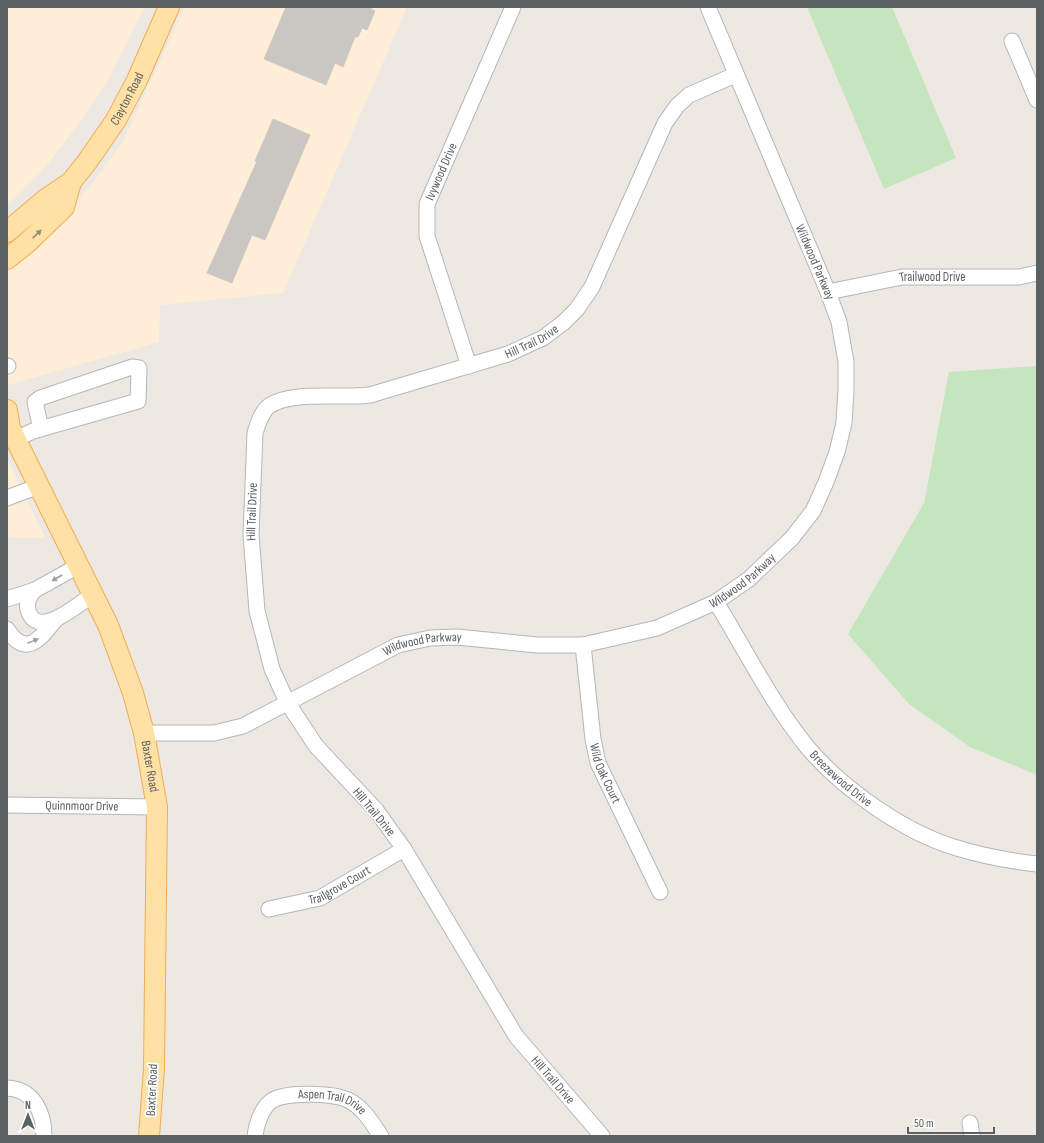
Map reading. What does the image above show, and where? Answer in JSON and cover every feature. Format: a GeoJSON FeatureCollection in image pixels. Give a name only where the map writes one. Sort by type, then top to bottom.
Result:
{"type":"FeatureCollection","features":[{"type":"Feature","properties":{"kind":"main road","name":"Clayton Road"},"geometry":{"type":"LineString","coordinates":[[10,227],[71,182],[116,120],[137,80],[168,7]]}},
{"type":"Feature","properties":{"kind":"main road","name":"Clayton Road"},"geometry":{"type":"LineString","coordinates":[[7,259],[27,243],[64,207],[71,182]]}},
{"type":"Feature","properties":{"kind":"main road","name":"Baxter Road"},"geometry":{"type":"LineString","coordinates":[[10,426],[108,625],[124,666],[144,733],[157,807],[154,1068],[161,1076],[153,1135]]}},
{"type":"Feature","properties":{"kind":"street","name":"Ivywood Drive"},"geometry":{"type":"LineString","coordinates":[[469,366],[427,236],[428,204],[513,7]]}},
{"type":"Feature","properties":{"kind":"street","name":"Wildwood Parkway"},"geometry":{"type":"LineString","coordinates":[[144,733],[214,733],[243,726],[398,645],[430,638],[457,637],[537,645],[583,645],[657,628],[716,602],[749,579],[792,538],[813,511],[837,452],[844,423],[846,362],[839,322],[828,292],[735,75],[708,7]]}},
{"type":"Feature","properties":{"kind":"street"},"geometry":{"type":"LineString","coordinates":[[1012,40],[1037,100]]}},
{"type":"Feature","properties":{"kind":"street","name":"Hill Trail Drive"},"geometry":{"type":"LineString","coordinates":[[602,1136],[516,1036],[404,849],[376,810],[316,746],[287,702],[272,669],[261,632],[253,578],[251,535],[255,433],[259,419],[268,407],[280,400],[295,397],[353,398],[370,395],[508,354],[543,338],[577,309],[592,288],[665,123],[677,106],[689,95],[735,75]]}},
{"type":"Feature","properties":{"kind":"street","name":"Trailwood Drive"},"geometry":{"type":"LineString","coordinates":[[828,292],[902,277],[1019,277],[1037,273]]}},
{"type":"Feature","properties":{"kind":"street"},"geometry":{"type":"LineString","coordinates":[[10,426],[41,429],[138,401],[138,368],[132,367],[40,398],[35,402],[35,407],[41,429]]}},
{"type":"Feature","properties":{"kind":"street"},"geometry":{"type":"LineString","coordinates":[[7,498],[39,486]]}},
{"type":"Feature","properties":{"kind":"street"},"geometry":{"type":"LineString","coordinates":[[7,600],[35,590],[78,566]]}},
{"type":"Feature","properties":{"kind":"street"},"geometry":{"type":"LineString","coordinates":[[35,590],[28,600],[27,606],[30,615],[40,622],[46,623],[56,619],[92,595]]}},
{"type":"Feature","properties":{"kind":"street","name":"Breezewood Drive"},"geometry":{"type":"LineString","coordinates":[[716,602],[782,713],[809,748],[840,780],[873,806],[916,831],[956,848],[1004,860],[1037,864]]}},
{"type":"Feature","properties":{"kind":"street"},"geometry":{"type":"LineString","coordinates":[[7,629],[17,641],[29,644],[40,638],[56,619]]}},
{"type":"Feature","properties":{"kind":"street","name":"Wild Oak Court"},"geometry":{"type":"LineString","coordinates":[[583,645],[593,739],[598,763],[660,892]]}},
{"type":"Feature","properties":{"kind":"street","name":"Quinnmoor Drive"},"geometry":{"type":"LineString","coordinates":[[7,806],[157,807]]}},
{"type":"Feature","properties":{"kind":"street","name":"Trailgrove Court"},"geometry":{"type":"LineString","coordinates":[[269,909],[320,898],[404,849]]}},
{"type":"Feature","properties":{"kind":"street"},"geometry":{"type":"LineString","coordinates":[[7,1088],[16,1088],[33,1099],[39,1107],[44,1128],[44,1136]]}},
{"type":"Feature","properties":{"kind":"street","name":"Aspen Trail Drive"},"geometry":{"type":"LineString","coordinates":[[255,1136],[262,1115],[270,1102],[279,1098],[310,1094],[348,1100],[365,1113],[381,1136]]}},
{"type":"Feature","properties":{"kind":"shaded area"},"geometry":{"type":"Polygon","coordinates":[[[7,7],[145,7],[106,83],[78,125],[43,170],[7,206],[7,7]]]}},
{"type":"Feature","properties":{"kind":"shaded area"},"geometry":{"type":"Polygon","coordinates":[[[185,7],[407,7],[283,293],[160,305],[159,342],[8,385],[7,269],[70,210],[101,172],[124,140],[185,7]]]}},
{"type":"Feature","properties":{"kind":"shaded area"},"geometry":{"type":"Polygon","coordinates":[[[7,457],[45,538],[7,537],[7,457]]]}},
{"type":"Feature","properties":{"kind":"green space"},"geometry":{"type":"Polygon","coordinates":[[[807,7],[892,7],[956,158],[884,189],[807,7]]]}},
{"type":"Feature","properties":{"kind":"green space"},"geometry":{"type":"Polygon","coordinates":[[[1037,366],[1037,775],[970,747],[909,704],[848,634],[924,503],[949,372],[1037,366]]]}},
{"type":"Feature","properties":{"kind":"building"},"geometry":{"type":"Polygon","coordinates":[[[286,7],[369,7],[375,11],[367,30],[362,28],[358,37],[355,37],[343,67],[335,63],[326,85],[264,59],[286,7]]]}},
{"type":"Feature","properties":{"kind":"building"},"geometry":{"type":"Polygon","coordinates":[[[273,119],[310,135],[265,240],[252,235],[232,283],[207,273],[257,161],[255,161],[273,119]]]}}]}
